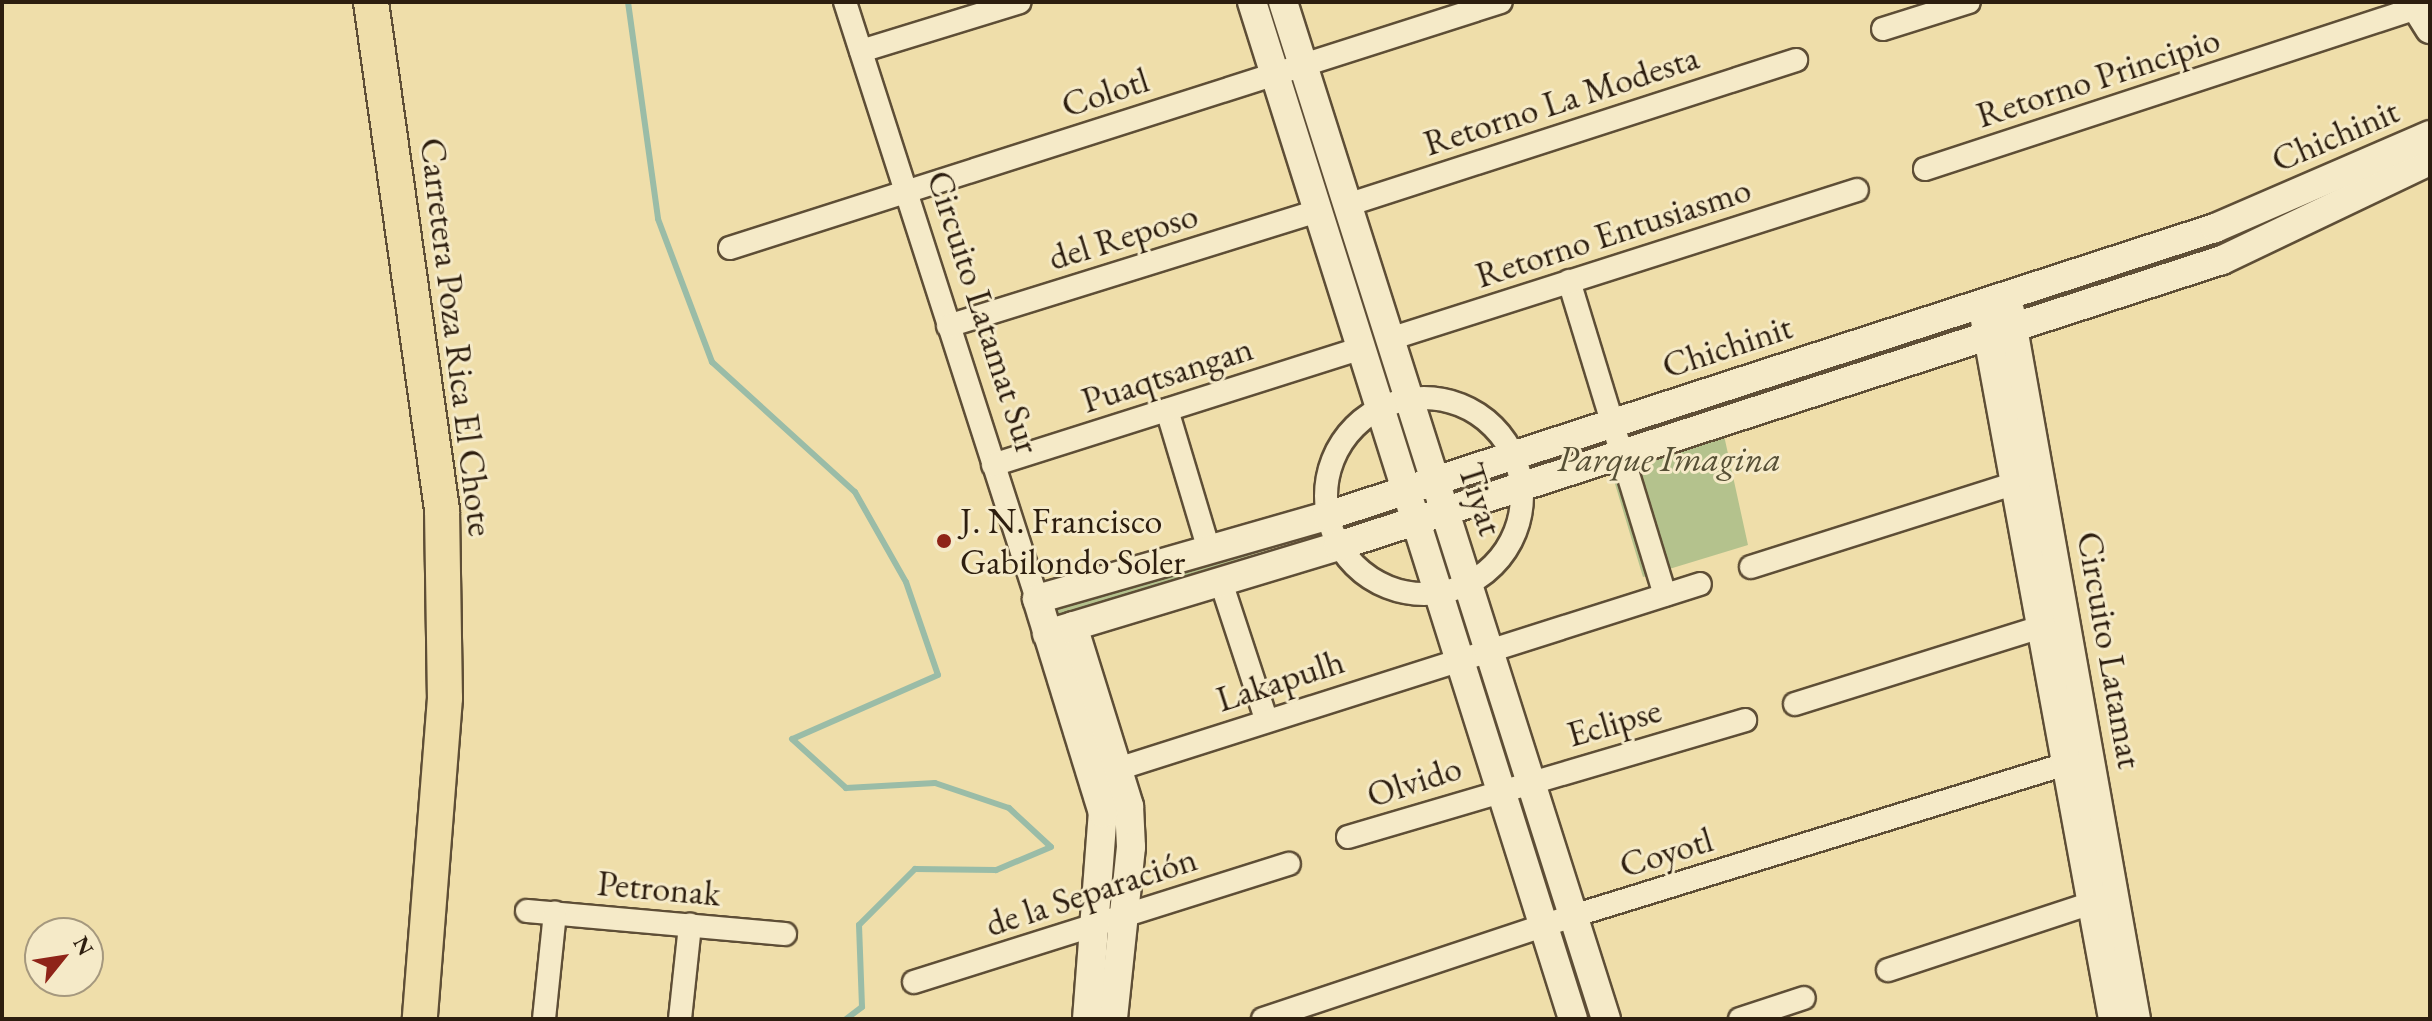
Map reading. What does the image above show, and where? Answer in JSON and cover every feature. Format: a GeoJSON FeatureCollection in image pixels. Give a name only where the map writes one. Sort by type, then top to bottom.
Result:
{"type":"FeatureCollection","features":[{"type":"Feature","properties":{"kind":"main road","name":"Carretera Poza Rica El Chote"},"geometry":{"type":"LineString","coordinates":[[371,2],[437,443],[444,553],[447,631],[439,814],[420,1019]]}},
{"type":"Feature","properties":{"kind":"street","name":"Circuito Latamat Sur"},"geometry":{"type":"LineString","coordinates":[[845,2],[1037,599],[1060,630],[1105,773],[1132,834],[1113,1019]]}},
{"type":"Feature","properties":{"kind":"street"},"geometry":{"type":"LineString","coordinates":[[861,51],[1020,2]]}},
{"type":"Feature","properties":{"kind":"street","name":"Tiyat"},"geometry":{"type":"LineString","coordinates":[[1252,2],[1573,1019]]}},
{"type":"Feature","properties":{"kind":"street","name":"Tiyat"},"geometry":{"type":"LineString","coordinates":[[1283,2],[1606,1019]]}},
{"type":"Feature","properties":{"kind":"street","name":"Colotl"},"geometry":{"type":"LineString","coordinates":[[730,248],[1501,2]]}},
{"type":"Feature","properties":{"kind":"street"},"geometry":{"type":"LineString","coordinates":[[1883,29],[1969,2]]}},
{"type":"Feature","properties":{"kind":"street","name":"Retorno Principio"},"geometry":{"type":"LineString","coordinates":[[1925,169],[2422,11]]}},
{"type":"Feature","properties":{"kind":"street","name":"Retorno La Modesta"},"geometry":{"type":"LineString","coordinates":[[1347,205],[1796,60]]}},
{"type":"Feature","properties":{"kind":"street","name":"Chichinit"},"geometry":{"type":"LineString","coordinates":[[1037,599],[1208,547],[1327,516],[2215,228],[2430,135]]}},
{"type":"Feature","properties":{"kind":"street","name":"Chichinit"},"geometry":{"type":"LineString","coordinates":[[1060,630],[1338,546],[2222,260],[2430,161]]}},
{"type":"Feature","properties":{"kind":"street","name":"Retorno Entusiasmo"},"geometry":{"type":"LineString","coordinates":[[1390,339],[1857,190]]}},
{"type":"Feature","properties":{"kind":"street","name":"del Reposo"},"geometry":{"type":"LineString","coordinates":[[948,326],[1318,211]]}},
{"type":"Feature","properties":{"kind":"street"},"geometry":{"type":"LineString","coordinates":[[1334,262],[1363,254]]}},
{"type":"Feature","properties":{"kind":"street"},"geometry":{"type":"LineString","coordinates":[[1569,281],[1665,595]]}},
{"type":"Feature","properties":{"kind":"street","name":"Circuito Latamat"},"geometry":{"type":"LineString","coordinates":[[1994,300],[2015,327],[2028,479]]}},
{"type":"Feature","properties":{"kind":"street","name":"Circuito Latamat"},"geometry":{"type":"LineString","coordinates":[[1994,300],[1988,335],[2028,479],[2103,899],[2113,1019]]}},
{"type":"Feature","properties":{"kind":"street","name":"Puaqtsangan"},"geometry":{"type":"LineString","coordinates":[[993,465],[1361,348]]}},
{"type":"Feature","properties":{"kind":"street"},"geometry":{"type":"LineString","coordinates":[[1409,398],[1441,399],[1471,409],[1496,429],[1514,455],[1522,486],[1521,516],[1511,544],[1493,568],[1468,585],[1439,594],[1398,592],[1364,575],[1338,546],[1327,516],[1325,484],[1334,454],[1352,428],[1380,408],[1409,398]]}},
{"type":"Feature","properties":{"kind":"street"},"geometry":{"type":"LineString","coordinates":[[1167,410],[1208,547]]}},
{"type":"Feature","properties":{"kind":"street"},"geometry":{"type":"LineString","coordinates":[[1751,567],[2028,479]]}},
{"type":"Feature","properties":{"kind":"street"},"geometry":{"type":"LineString","coordinates":[[1221,582],[1266,719]]}},
{"type":"Feature","properties":{"kind":"street","name":"Lakapulh"},"geometry":{"type":"LineString","coordinates":[[1105,773],[1266,719],[1700,584]]}},
{"type":"Feature","properties":{"kind":"street"},"geometry":{"type":"LineString","coordinates":[[1795,704],[2054,623]]}},
{"type":"Feature","properties":{"kind":"street","name":"Eclipse"},"geometry":{"type":"LineString","coordinates":[[1501,789],[1745,720]]}},
{"type":"Feature","properties":{"kind":"street","name":"Coyotl"},"geometry":{"type":"LineString","coordinates":[[1263,1019],[1573,916],[2079,760]]}},
{"type":"Feature","properties":{"kind":"street","name":"Circuito Latamat Sur"},"geometry":{"type":"LineString","coordinates":[[1087,1019],[1104,824],[1105,773]]}},
{"type":"Feature","properties":{"kind":"street","name":"Olvido"},"geometry":{"type":"LineString","coordinates":[[1348,837],[1501,789]]}},
{"type":"Feature","properties":{"kind":"street","name":"de la Separación"},"geometry":{"type":"LineString","coordinates":[[914,982],[1289,864]]}},
{"type":"Feature","properties":{"kind":"street"},"geometry":{"type":"LineString","coordinates":[[1888,970],[2103,899]]}},
{"type":"Feature","properties":{"kind":"street","name":"Circuito Latamat"},"geometry":{"type":"LineString","coordinates":[[2103,899],[2136,1019]]}},
{"type":"Feature","properties":{"kind":"street","name":"Petronak"},"geometry":{"type":"LineString","coordinates":[[527,911],[785,934]]}},
{"type":"Feature","properties":{"kind":"street"},"geometry":{"type":"LineString","coordinates":[[544,1019],[555,913]]}},
{"type":"Feature","properties":{"kind":"street"},"geometry":{"type":"LineString","coordinates":[[680,1019],[690,925]]}},
{"type":"Feature","properties":{"kind":"street"},"geometry":{"type":"LineString","coordinates":[[1740,1019],[1804,998]]}},
{"type":"Feature","properties":{"kind":"green space"},"geometry":{"type":"Polygon","coordinates":[[[1299,82],[1420,461],[1409,465],[1289,85],[1299,82]]]}},
{"type":"Feature","properties":{"kind":"green space"},"geometry":{"type":"Polygon","coordinates":[[[2430,148],[2220,247],[2023,311],[2021,303],[2430,148]]]}},
{"type":"Feature","properties":{"kind":"green space","name":"Parque Imagina"},"geometry":{"type":"Polygon","coordinates":[[[1979,316],[1981,325],[1718,408],[1748,545],[1643,577],[1603,444],[1465,487],[1463,479],[1601,435],[1595,414],[1979,316]]]}},
{"type":"Feature","properties":{"kind":"green space"},"geometry":{"type":"Polygon","coordinates":[[[1404,498],[1406,506],[1059,616],[1056,608],[1404,498]]]}},
{"type":"Feature","properties":{"kind":"waterway"},"geometry":{"type":"LineString","coordinates":[[628,2],[658,219],[712,362],[855,492],[906,582],[938,675],[792,739],[846,788],[935,783],[1009,808],[1051,847],[996,870],[915,869],[859,925],[862,1007],[846,1019]]}},
{"type":"Feature","properties":{"kind":"place","name":"J. N. Francisco Gabilondo Soler"},"geometry":{"type":"Point","coordinates":[944,541]}}]}
